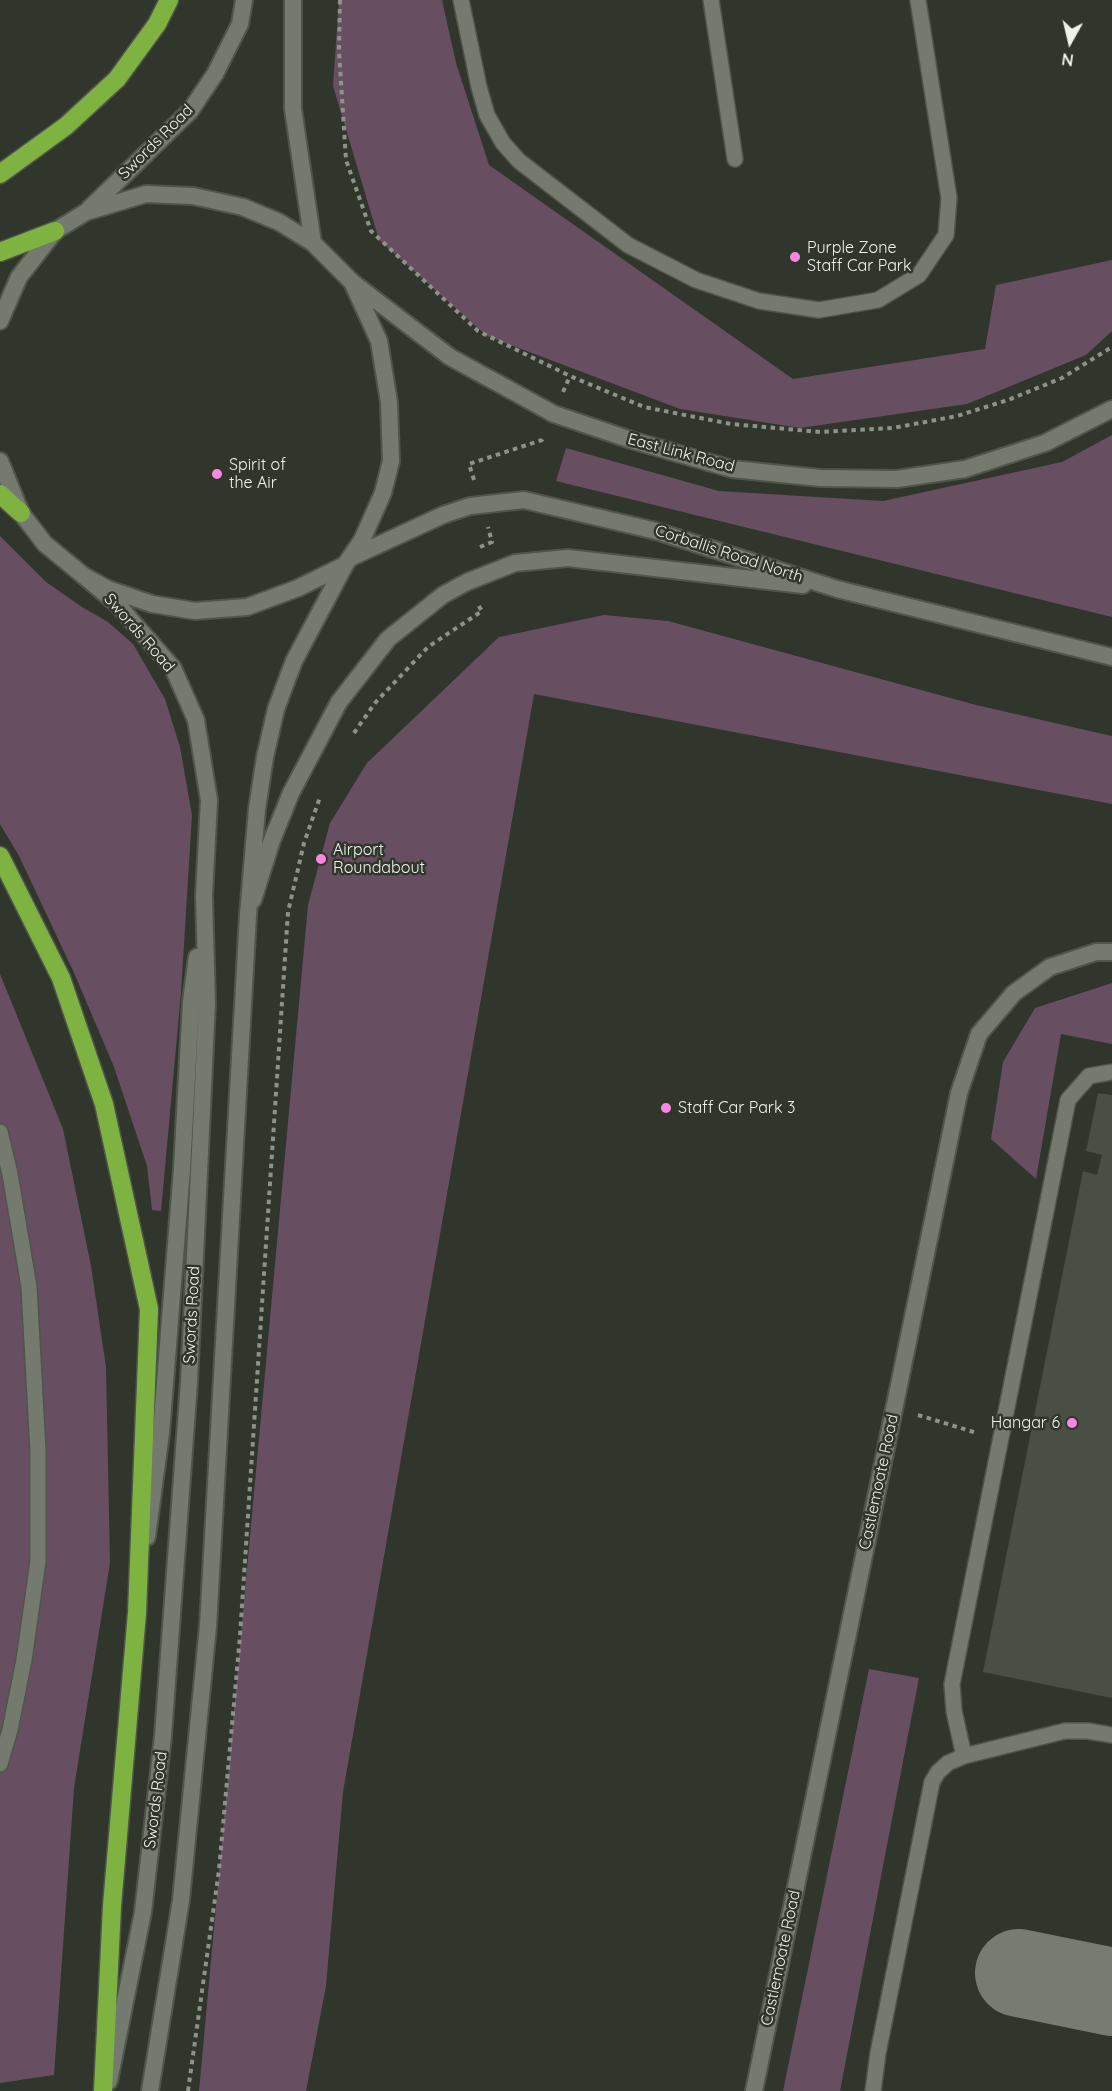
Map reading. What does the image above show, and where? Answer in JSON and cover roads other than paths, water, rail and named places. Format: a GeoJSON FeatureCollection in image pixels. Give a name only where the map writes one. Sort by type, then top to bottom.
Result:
{"type":"FeatureCollection","features":[{"type":"Feature","properties":{"kind":"highway"},"geometry":{"type":"LineString","coordinates":[[0,174],[66,126],[117,79],[157,24],[169,0]]}},
{"type":"Feature","properties":{"kind":"highway"},"geometry":{"type":"LineString","coordinates":[[0,252],[55,231]]}},
{"type":"Feature","properties":{"kind":"highway"},"geometry":{"type":"LineString","coordinates":[[0,494],[21,513]]}},
{"type":"Feature","properties":{"kind":"highway"},"geometry":{"type":"LineString","coordinates":[[0,856],[62,978],[104,1104],[149,1310],[137,1613],[112,1906],[105,2091]]}},
{"type":"Feature","properties":{"kind":"main road","name":"Swords Road"},"geometry":{"type":"LineString","coordinates":[[86,212],[190,111],[215,74],[240,24],[244,0]]}},
{"type":"Feature","properties":{"kind":"main road"},"geometry":{"type":"LineString","coordinates":[[293,0],[293,109],[313,243]]}},
{"type":"Feature","properties":{"kind":"main road"},"geometry":{"type":"LineString","coordinates":[[0,321],[19,277],[55,231],[86,212],[146,194],[193,196],[243,207],[279,222],[313,243],[352,282],[379,341],[389,402],[391,461],[383,493],[374,516],[348,561],[298,588],[247,607],[195,611],[152,604],[108,589],[84,576],[45,544],[21,513],[0,461]]}},
{"type":"Feature","properties":{"kind":"main road","name":"East Link Road"},"geometry":{"type":"LineString","coordinates":[[352,282],[450,357],[554,414],[631,440],[732,469],[820,478],[897,479],[965,469],[1045,443],[1112,409]]}},
{"type":"Feature","properties":{"kind":"main road","name":"Corballis Road North"},"geometry":{"type":"LineString","coordinates":[[348,561],[408,530],[452,512],[470,506],[524,500],[656,531],[837,589],[1112,657]]}},
{"type":"Feature","properties":{"kind":"main road"},"geometry":{"type":"LineString","coordinates":[[248,915],[272,840],[291,793],[339,702],[388,639],[443,595],[467,582],[515,563],[568,558],[837,589]]}},
{"type":"Feature","properties":{"kind":"main road","name":"Swords Road"},"geometry":{"type":"LineString","coordinates":[[150,2091],[181,1900],[208,1626],[248,915],[257,809],[265,757],[276,709],[294,661],[348,561]]}},
{"type":"Feature","properties":{"kind":"main road","name":"Swords Road"},"geometry":{"type":"LineString","coordinates":[[84,576],[116,603],[172,668],[196,720],[209,800],[204,908],[207,1003],[190,1370],[164,1736],[143,1912],[105,2091]]}},
{"type":"Feature","properties":{"kind":"main road"},"geometry":{"type":"LineString","coordinates":[[137,1613],[161,1433],[182,1169],[191,1002],[204,908]]}},
{"type":"Feature","properties":{"kind":"main road","name":"Castlemoate Road"},"geometry":{"type":"LineString","coordinates":[[754,2091],[959,1093],[979,1034],[1014,993],[1050,967],[1096,952],[1112,952]]}},
{"type":"Feature","properties":{"kind":"lane"},"geometry":{"type":"LineString","coordinates":[[461,0],[487,115],[502,143],[519,161],[628,245],[696,280],[759,301],[819,310],[878,300],[919,274],[946,235],[949,198],[918,0]]}},
{"type":"Feature","properties":{"kind":"lane"},"geometry":{"type":"LineString","coordinates":[[711,0],[735,159]]}},
{"type":"Feature","properties":{"kind":"lane"},"geometry":{"type":"LineString","coordinates":[[964,1756],[954,1711],[952,1684],[1068,1100],[1089,1076],[1112,1072]]}},
{"type":"Feature","properties":{"kind":"lane"},"geometry":{"type":"LineString","coordinates":[[0,1132],[10,1174],[29,1287],[38,1451],[38,1562],[24,1660],[10,1730],[0,1764]]}},
{"type":"Feature","properties":{"kind":"lane"},"geometry":{"type":"LineString","coordinates":[[873,2091],[878,2053],[932,1782],[948,1763],[964,1756],[1065,1731],[1088,1731],[1112,1735]]}},
{"type":"Feature","properties":{"kind":"place","name":"Purple Zone Staff Car Park"},"geometry":{"type":"Point","coordinates":[795,257]}},
{"type":"Feature","properties":{"kind":"place","name":"Spirit of the Air"},"geometry":{"type":"Point","coordinates":[217,474]}},
{"type":"Feature","properties":{"kind":"place","name":"Airport Roundabout"},"geometry":{"type":"Point","coordinates":[321,859]}},
{"type":"Feature","properties":{"kind":"place","name":"Staff Car Park 3"},"geometry":{"type":"Point","coordinates":[666,1108]}},
{"type":"Feature","properties":{"kind":"place","name":"Hangar 6"},"geometry":{"type":"Point","coordinates":[1072,1423]}}]}
